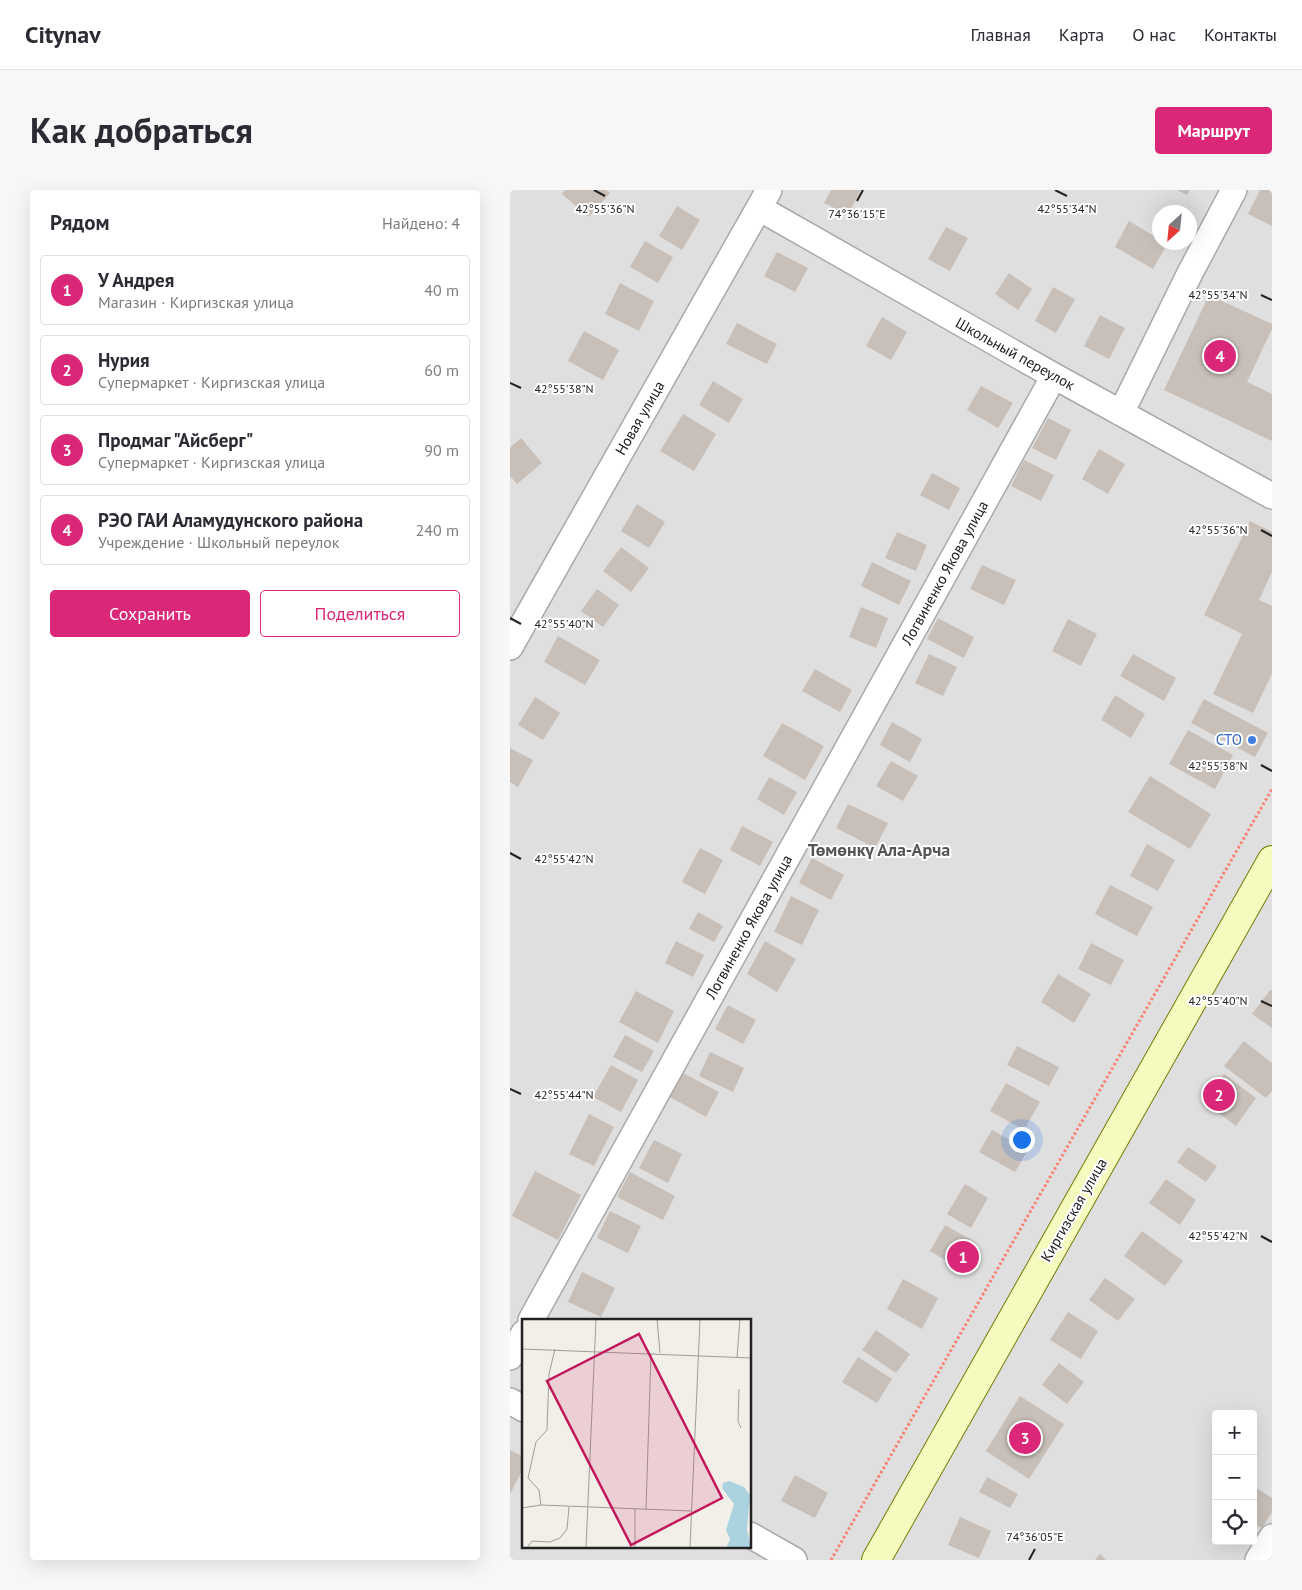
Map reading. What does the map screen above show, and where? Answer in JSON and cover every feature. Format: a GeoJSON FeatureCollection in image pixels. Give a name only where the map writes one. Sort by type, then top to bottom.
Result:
{"type":"FeatureCollection","features":[{"type":"Feature","properties":{"kind":"main road","name":"Киргизская улица"},"geometry":{"type":"LineString","coordinates":[[876,1560],[1272,860]]}},
{"type":"Feature","properties":{"kind":"street"},"geometry":{"type":"LineString","coordinates":[[1121,413],[1190,273],[1234,190]]}},
{"type":"Feature","properties":{"kind":"street","name":"Школьный переулок"},"geometry":{"type":"LineString","coordinates":[[764,199],[1054,376],[1272,496]]}},
{"type":"Feature","properties":{"kind":"street","name":"Новая улица"},"geometry":{"type":"LineString","coordinates":[[510,647],[764,199]]}},
{"type":"Feature","properties":{"kind":"street","name":"Логвиненко Якова улица"},"geometry":{"type":"LineString","coordinates":[[532,1319],[1054,376]]}},
{"type":"Feature","properties":{"kind":"street"},"geometry":{"type":"LineString","coordinates":[[510,1358],[522,1337]]}},
{"type":"Feature","properties":{"kind":"street"},"geometry":{"type":"LineString","coordinates":[[510,1401],[522,1408]]}},
{"type":"Feature","properties":{"kind":"street"},"geometry":{"type":"LineString","coordinates":[[751,1536],[794,1560]]}},
{"type":"Feature","properties":{"kind":"street"},"geometry":{"type":"LineString","coordinates":[[1258,1560],[1272,1537]]}},
{"type":"Feature","properties":{"kind":"path"},"geometry":{"type":"LineString","coordinates":[[831,1560],[1272,789]]}},
{"type":"Feature","properties":{"kind":"shaded area","name":"Төмөнкү Ала-Арча"},"geometry":{"type":"Polygon","coordinates":[[[510,190],[1272,190],[1272,1560],[510,1560],[510,190]]]}},
{"type":"Feature","properties":{"kind":"building"},"geometry":{"type":"Polygon","coordinates":[[[565,190],[606,190],[610,193],[589,217],[562,194],[565,190]]]}},
{"type":"Feature","properties":{"kind":"building"},"geometry":{"type":"Polygon","coordinates":[[[831,190],[861,190],[848,215],[824,203],[831,190]]]}},
{"type":"Feature","properties":{"kind":"building"},"geometry":{"type":"Polygon","coordinates":[[[1177,190],[1190,190],[1187,195],[1177,190]]]}},
{"type":"Feature","properties":{"kind":"building"},"geometry":{"type":"Polygon","coordinates":[[[1260,190],[1272,190],[1272,226],[1248,214],[1260,190]]]}},
{"type":"Feature","properties":{"kind":"building"},"geometry":{"type":"Polygon","coordinates":[[[677,206],[700,220],[682,250],[659,236],[677,206]]]}},
{"type":"Feature","properties":{"kind":"building"},"geometry":{"type":"Polygon","coordinates":[[[1129,221],[1152,235],[1152,250],[1164,250],[1153,269],[1115,247],[1129,221]]]}},
{"type":"Feature","properties":{"kind":"building"},"geometry":{"type":"Polygon","coordinates":[[[946,227],[968,238],[950,271],[928,259],[946,227]]]}},
{"type":"Feature","properties":{"kind":"building"},"geometry":{"type":"Polygon","coordinates":[[[645,241],[673,257],[658,283],[630,267],[645,241]]]}},
{"type":"Feature","properties":{"kind":"building"},"geometry":{"type":"Polygon","coordinates":[[[777,252],[808,268],[795,292],[764,276],[777,252]]]}},
{"type":"Feature","properties":{"kind":"building"},"geometry":{"type":"Polygon","coordinates":[[[1009,273],[1032,289],[1018,310],[995,294],[1009,273]]]}},
{"type":"Feature","properties":{"kind":"building"},"geometry":{"type":"Polygon","coordinates":[[[620,283],[654,301],[639,331],[605,314],[620,283]]]}},
{"type":"Feature","properties":{"kind":"building"},"geometry":{"type":"Polygon","coordinates":[[[1053,287],[1075,299],[1056,333],[1035,321],[1053,287]]]}},
{"type":"Feature","properties":{"kind":"building"},"geometry":{"type":"Polygon","coordinates":[[[1209,295],[1272,324],[1272,329],[1247,382],[1272,394],[1272,441],[1164,390],[1209,295]]]}},
{"type":"Feature","properties":{"kind":"building"},"geometry":{"type":"Polygon","coordinates":[[[1100,315],[1125,328],[1109,359],[1084,346],[1100,315]]]}},
{"type":"Feature","properties":{"kind":"building"},"geometry":{"type":"Polygon","coordinates":[[[882,317],[907,332],[891,360],[866,346],[882,317]]]}},
{"type":"Feature","properties":{"kind":"building"},"geometry":{"type":"Polygon","coordinates":[[[737,323],[777,344],[767,364],[726,344],[737,323]]]}},
{"type":"Feature","properties":{"kind":"building"},"geometry":{"type":"Polygon","coordinates":[[[584,331],[619,350],[603,380],[568,361],[584,331]]]}},
{"type":"Feature","properties":{"kind":"building"},"geometry":{"type":"Polygon","coordinates":[[[713,381],[743,399],[729,423],[699,405],[713,381]]]}},
{"type":"Feature","properties":{"kind":"building"},"geometry":{"type":"Polygon","coordinates":[[[981,386],[1013,403],[998,428],[967,410],[981,386]]]}},
{"type":"Feature","properties":{"kind":"building"},"geometry":{"type":"Polygon","coordinates":[[[683,414],[716,434],[694,471],[660,451],[683,414]]]}},
{"type":"Feature","properties":{"kind":"building"},"geometry":{"type":"Polygon","coordinates":[[[1048,418],[1071,430],[1056,460],[1032,448],[1048,418]]]}},
{"type":"Feature","properties":{"kind":"building"},"geometry":{"type":"Polygon","coordinates":[[[521,438],[542,463],[517,484],[510,476],[510,448],[521,438]]]}},
{"type":"Feature","properties":{"kind":"building"},"geometry":{"type":"Polygon","coordinates":[[[1099,449],[1125,464],[1108,494],[1082,479],[1099,449]]]}},
{"type":"Feature","properties":{"kind":"building"},"geometry":{"type":"Polygon","coordinates":[[[1024,460],[1054,475],[1041,501],[1011,486],[1024,460]]]}},
{"type":"Feature","properties":{"kind":"building"},"geometry":{"type":"Polygon","coordinates":[[[932,473],[960,488],[949,510],[920,495],[932,473]]]}},
{"type":"Feature","properties":{"kind":"building"},"geometry":{"type":"Polygon","coordinates":[[[637,504],[665,522],[649,548],[621,531],[637,504]]]}},
{"type":"Feature","properties":{"kind":"building"},"geometry":{"type":"Polygon","coordinates":[[[1250,521],[1272,532],[1272,572],[1259,600],[1272,606],[1272,674],[1253,713],[1213,694],[1242,634],[1204,615],[1250,521]]]}},
{"type":"Feature","properties":{"kind":"building"},"geometry":{"type":"Polygon","coordinates":[[[897,532],[927,545],[916,571],[885,558],[897,532]]]}},
{"type":"Feature","properties":{"kind":"building"},"geometry":{"type":"Polygon","coordinates":[[[621,547],[649,568],[631,592],[603,571],[621,547]]]}},
{"type":"Feature","properties":{"kind":"building"},"geometry":{"type":"Polygon","coordinates":[[[872,562],[911,581],[899,605],[861,586],[872,562]]]}},
{"type":"Feature","properties":{"kind":"building"},"geometry":{"type":"Polygon","coordinates":[[[982,565],[1016,580],[1004,605],[970,589],[982,565]]]}},
{"type":"Feature","properties":{"kind":"building"},"geometry":{"type":"Polygon","coordinates":[[[597,589],[619,605],[603,627],[581,611],[597,589]]]}},
{"type":"Feature","properties":{"kind":"building"},"geometry":{"type":"Polygon","coordinates":[[[861,607],[888,618],[876,648],[849,637],[861,607]]]}},
{"type":"Feature","properties":{"kind":"building"},"geometry":{"type":"Polygon","coordinates":[[[938,618],[974,637],[964,658],[927,639],[938,618]]]}},
{"type":"Feature","properties":{"kind":"building"},"geometry":{"type":"Polygon","coordinates":[[[1068,619],[1097,634],[1081,666],[1052,651],[1068,619]]]}},
{"type":"Feature","properties":{"kind":"building"},"geometry":{"type":"Polygon","coordinates":[[[558,636],[600,660],[585,685],[544,662],[558,636]]]}},
{"type":"Feature","properties":{"kind":"building"},"geometry":{"type":"Polygon","coordinates":[[[929,654],[957,667],[943,696],[915,683],[929,654]]]}},
{"type":"Feature","properties":{"kind":"building"},"geometry":{"type":"Polygon","coordinates":[[[1133,654],[1176,678],[1164,701],[1120,676],[1133,654]]]}},
{"type":"Feature","properties":{"kind":"building"},"geometry":{"type":"Polygon","coordinates":[[[815,669],[852,690],[840,712],[802,691],[815,669]]]}},
{"type":"Feature","properties":{"kind":"building"},"geometry":{"type":"Polygon","coordinates":[[[1115,695],[1145,714],[1131,738],[1101,720],[1115,695]]]}},
{"type":"Feature","properties":{"kind":"building"},"geometry":{"type":"Polygon","coordinates":[[[535,697],[560,713],[543,740],[518,725],[535,697]]]}},
{"type":"Feature","properties":{"kind":"building"},"geometry":{"type":"Polygon","coordinates":[[[1204,699],[1268,733],[1255,757],[1191,723],[1204,699]]]}},
{"type":"Feature","properties":{"kind":"building"},"geometry":{"type":"Polygon","coordinates":[[[892,722],[922,739],[910,762],[880,745],[892,722]]]}},
{"type":"Feature","properties":{"kind":"building"},"geometry":{"type":"Polygon","coordinates":[[[782,723],[824,746],[805,780],[763,756],[782,723]]]}},
{"type":"Feature","properties":{"kind":"building"},"geometry":{"type":"Polygon","coordinates":[[[1188,730],[1233,755],[1215,789],[1169,764],[1188,730]]]}},
{"type":"Feature","properties":{"kind":"building"},"geometry":{"type":"Polygon","coordinates":[[[510,748],[533,760],[518,787],[510,782],[510,748]]]}},
{"type":"Feature","properties":{"kind":"building"},"geometry":{"type":"Polygon","coordinates":[[[891,761],[918,776],[903,801],[876,786],[891,761]]]}},
{"type":"Feature","properties":{"kind":"building"},"geometry":{"type":"Polygon","coordinates":[[[1150,776],[1211,814],[1190,849],[1128,812],[1150,776]]]}},
{"type":"Feature","properties":{"kind":"building"},"geometry":{"type":"Polygon","coordinates":[[[769,777],[797,792],[784,815],[757,799],[769,777]]]}},
{"type":"Feature","properties":{"kind":"building"},"geometry":{"type":"Polygon","coordinates":[[[848,804],[888,823],[875,848],[836,828],[848,804]]]}},
{"type":"Feature","properties":{"kind":"building"},"geometry":{"type":"Polygon","coordinates":[[[742,826],[773,842],[760,866],[730,850],[742,826]]]}},
{"type":"Feature","properties":{"kind":"building"},"geometry":{"type":"Polygon","coordinates":[[[1147,844],[1175,860],[1158,891],[1130,876],[1147,844]]]}},
{"type":"Feature","properties":{"kind":"building"},"geometry":{"type":"Polygon","coordinates":[[[700,848],[723,860],[705,894],[682,882],[700,848]]]}},
{"type":"Feature","properties":{"kind":"building"},"geometry":{"type":"Polygon","coordinates":[[[812,858],[844,875],[831,900],[799,883],[812,858]]]}},
{"type":"Feature","properties":{"kind":"building"},"geometry":{"type":"Polygon","coordinates":[[[1110,885],[1153,907],[1137,936],[1095,914],[1110,885]]]}},
{"type":"Feature","properties":{"kind":"building"},"geometry":{"type":"Polygon","coordinates":[[[791,896],[819,910],[802,945],[774,932],[791,896]]]}},
{"type":"Feature","properties":{"kind":"building"},"geometry":{"type":"Polygon","coordinates":[[[698,912],[723,926],[714,942],[689,929],[698,912]]]}},
{"type":"Feature","properties":{"kind":"building"},"geometry":{"type":"Polygon","coordinates":[[[676,941],[704,955],[693,977],[665,963],[676,941]]]}},
{"type":"Feature","properties":{"kind":"building"},"geometry":{"type":"Polygon","coordinates":[[[765,941],[796,959],[777,992],[747,974],[765,941]]]}},
{"type":"Feature","properties":{"kind":"building"},"geometry":{"type":"Polygon","coordinates":[[[1091,943],[1124,960],[1111,985],[1078,969],[1091,943]]]}},
{"type":"Feature","properties":{"kind":"building"},"geometry":{"type":"Polygon","coordinates":[[[1058,974],[1091,994],[1074,1023],[1041,1002],[1058,974]]]}},
{"type":"Feature","properties":{"kind":"building"},"geometry":{"type":"Polygon","coordinates":[[[1270,990],[1272,991],[1272,1028],[1252,1014],[1270,990]]]}},
{"type":"Feature","properties":{"kind":"building"},"geometry":{"type":"Polygon","coordinates":[[[636,991],[674,1011],[658,1043],[619,1022],[636,991]]]}},
{"type":"Feature","properties":{"kind":"building"},"geometry":{"type":"Polygon","coordinates":[[[728,1005],[756,1020],[743,1044],[715,1029],[728,1005]]]}},
{"type":"Feature","properties":{"kind":"building"},"geometry":{"type":"Polygon","coordinates":[[[625,1035],[654,1051],[642,1072],[613,1057],[625,1035]]]}},
{"type":"Feature","properties":{"kind":"building"},"geometry":{"type":"Polygon","coordinates":[[[1244,1041],[1272,1063],[1272,1091],[1266,1098],[1224,1066],[1244,1041]]]}},
{"type":"Feature","properties":{"kind":"building"},"geometry":{"type":"Polygon","coordinates":[[[1017,1046],[1059,1067],[1049,1086],[1007,1065],[1017,1046]]]}},
{"type":"Feature","properties":{"kind":"building"},"geometry":{"type":"Polygon","coordinates":[[[710,1052],[744,1068],[733,1092],[699,1076],[710,1052]]]}},
{"type":"Feature","properties":{"kind":"building"},"geometry":{"type":"Polygon","coordinates":[[[611,1065],[638,1080],[621,1112],[593,1097],[611,1065]]]}},
{"type":"Feature","properties":{"kind":"building"},"geometry":{"type":"Polygon","coordinates":[[[681,1072],[719,1092],[706,1117],[668,1096],[681,1072]]]}},
{"type":"Feature","properties":{"kind":"building"},"geometry":{"type":"Polygon","coordinates":[[[1224,1074],[1256,1098],[1236,1126],[1204,1102],[1224,1074]]]}},
{"type":"Feature","properties":{"kind":"building"},"geometry":{"type":"Polygon","coordinates":[[[1006,1083],[1040,1102],[1024,1130],[990,1111],[1006,1083]]]}},
{"type":"Feature","properties":{"kind":"building"},"geometry":{"type":"Polygon","coordinates":[[[589,1114],[614,1127],[594,1166],[569,1154],[589,1114]]]}},
{"type":"Feature","properties":{"kind":"building"},"geometry":{"type":"Polygon","coordinates":[[[992,1130],[1028,1150],[1015,1172],[979,1152],[992,1130]]]}},
{"type":"Feature","properties":{"kind":"building"},"geometry":{"type":"Polygon","coordinates":[[[654,1140],[682,1154],[668,1183],[639,1168],[654,1140]]]}},
{"type":"Feature","properties":{"kind":"building"},"geometry":{"type":"Polygon","coordinates":[[[1188,1147],[1217,1166],[1206,1182],[1177,1162],[1188,1147]]]}},
{"type":"Feature","properties":{"kind":"building"},"geometry":{"type":"Polygon","coordinates":[[[535,1171],[581,1195],[558,1240],[512,1216],[535,1171]]]}},
{"type":"Feature","properties":{"kind":"building"},"geometry":{"type":"Polygon","coordinates":[[[630,1172],[675,1196],[663,1220],[617,1197],[630,1172]]]}},
{"type":"Feature","properties":{"kind":"building"},"geometry":{"type":"Polygon","coordinates":[[[1166,1179],[1196,1200],[1180,1225],[1149,1203],[1166,1179]]]}},
{"type":"Feature","properties":{"kind":"building"},"geometry":{"type":"Polygon","coordinates":[[[965,1184],[988,1198],[971,1228],[947,1214],[965,1184]]]}},
{"type":"Feature","properties":{"kind":"building"},"geometry":{"type":"Polygon","coordinates":[[[610,1211],[641,1226],[628,1253],[597,1238],[610,1211]]]}},
{"type":"Feature","properties":{"kind":"building"},"geometry":{"type":"Polygon","coordinates":[[[945,1225],[975,1242],[960,1269],[930,1251],[945,1225]]]}},
{"type":"Feature","properties":{"kind":"building"},"geometry":{"type":"Polygon","coordinates":[[[1142,1231],[1183,1261],[1165,1286],[1124,1256],[1142,1231]]]}},
{"type":"Feature","properties":{"kind":"building"},"geometry":{"type":"Polygon","coordinates":[[[582,1272],[615,1288],[601,1317],[568,1302],[582,1272]]]}},
{"type":"Feature","properties":{"kind":"building"},"geometry":{"type":"Polygon","coordinates":[[[1105,1278],[1135,1299],[1118,1321],[1089,1300],[1105,1278]]]}},
{"type":"Feature","properties":{"kind":"building"},"geometry":{"type":"Polygon","coordinates":[[[903,1279],[938,1298],[922,1329],[887,1309],[903,1279]]]}},
{"type":"Feature","properties":{"kind":"building"},"geometry":{"type":"Polygon","coordinates":[[[1068,1312],[1098,1331],[1081,1359],[1050,1340],[1068,1312]]]}},
{"type":"Feature","properties":{"kind":"building"},"geometry":{"type":"Polygon","coordinates":[[[876,1330],[910,1354],[896,1373],[862,1350],[876,1330]]]}},
{"type":"Feature","properties":{"kind":"building"},"geometry":{"type":"Polygon","coordinates":[[[858,1357],[892,1379],[877,1403],[842,1382],[858,1357]]]}},
{"type":"Feature","properties":{"kind":"building"},"geometry":{"type":"Polygon","coordinates":[[[1059,1363],[1084,1382],[1067,1404],[1042,1385],[1059,1363]]]}},
{"type":"Feature","properties":{"kind":"building"},"geometry":{"type":"Polygon","coordinates":[[[1020,1396],[1064,1424],[1029,1479],[986,1451],[1020,1396]]]}},
{"type":"Feature","properties":{"kind":"building"},"geometry":{"type":"Polygon","coordinates":[[[510,1450],[522,1456],[522,1471],[510,1494],[510,1450]]]}},
{"type":"Feature","properties":{"kind":"building"},"geometry":{"type":"Polygon","coordinates":[[[795,1475],[828,1493],[815,1518],[781,1501],[795,1475]]]}},
{"type":"Feature","properties":{"kind":"building"},"geometry":{"type":"Polygon","coordinates":[[[987,1477],[1018,1494],[1010,1508],[979,1492],[987,1477]]]}},
{"type":"Feature","properties":{"kind":"building"},"geometry":{"type":"Polygon","coordinates":[[[1257,1489],[1272,1498],[1272,1512],[1262,1528],[1257,1525],[1257,1489]]]}},
{"type":"Feature","properties":{"kind":"building"},"geometry":{"type":"Polygon","coordinates":[[[960,1517],[991,1531],[979,1558],[948,1545],[960,1517]]]}},
{"type":"Feature","properties":{"kind":"building"},"geometry":{"type":"Polygon","coordinates":[[[1100,1554],[1106,1560],[1095,1560],[1100,1554]]]}},
{"type":"Feature","properties":{"kind":"place","name":"РЭО ГАИ Аламудунского района"},"geometry":{"type":"Point","coordinates":[1220,356]}},
{"type":"Feature","properties":{"kind":"place","name":"СТО"},"geometry":{"type":"Point","coordinates":[1252,740]}},
{"type":"Feature","properties":{"kind":"place","name":"Нурия"},"geometry":{"type":"Point","coordinates":[1219,1095]}},
{"type":"Feature","properties":{"kind":"place","name":"У Андрея"},"geometry":{"type":"Point","coordinates":[963,1257]}},
{"type":"Feature","properties":{"kind":"place","name":"Продмаг \"Айсберг\""},"geometry":{"type":"Point","coordinates":[1025,1438]}},
{"type":"Feature","properties":{"kind":"district","name":"Төмөнкү Ала-Арча"},"geometry":{"type":"Point","coordinates":[879,850]}}]}
